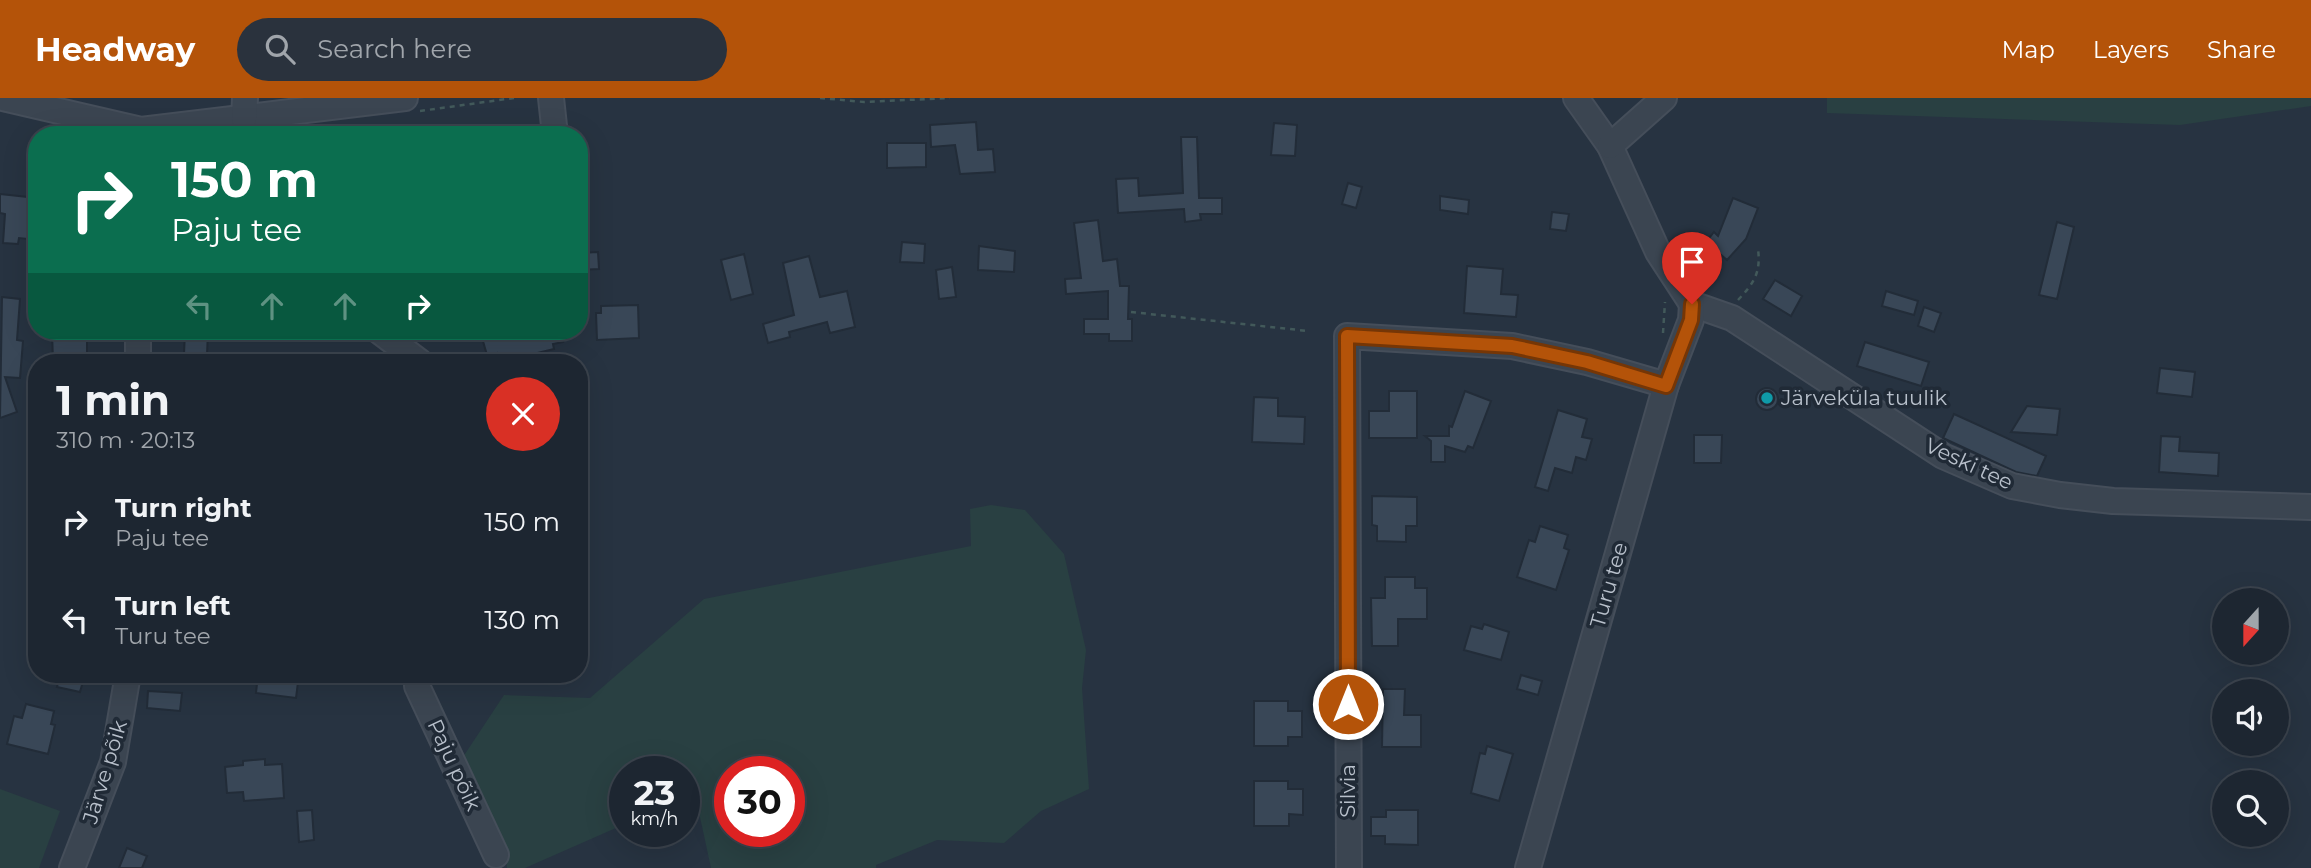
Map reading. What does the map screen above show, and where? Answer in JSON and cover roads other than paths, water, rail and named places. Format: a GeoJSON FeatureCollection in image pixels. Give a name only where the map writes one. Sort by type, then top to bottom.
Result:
{"type":"FeatureCollection","features":[{"type":"Feature","properties":{"kind":"street"},"geometry":{"type":"LineString","coordinates":[[3,98],[113,126]]}},
{"type":"Feature","properties":{"kind":"street"},"geometry":{"type":"LineString","coordinates":[[209,126],[245,109],[405,98]]}},
{"type":"Feature","properties":{"kind":"street"},"geometry":{"type":"LineString","coordinates":[[551,98],[554,126]]}},
{"type":"Feature","properties":{"kind":"street"},"geometry":{"type":"LineString","coordinates":[[1576,98],[1611,146],[1658,252],[1692,304]]}},
{"type":"Feature","properties":{"kind":"street"},"geometry":{"type":"LineString","coordinates":[[1611,146],[1664,98]]}},
{"type":"Feature","properties":{"kind":"street","name":"Veski tee"},"geometry":{"type":"LineString","coordinates":[[1692,304],[1724,315],[1943,456],[2012,486],[2113,501],[2311,507]]}},
{"type":"Feature","properties":{"kind":"street","name":"Turu tee"},"geometry":{"type":"LineString","coordinates":[[1528,868],[1666,386],[1691,320],[1692,304]]}},
{"type":"Feature","properties":{"kind":"street","name":"Silvia"},"geometry":{"type":"LineString","coordinates":[[1349,868],[1347,336],[1512,346],[1587,362],[1666,386]]}},
{"type":"Feature","properties":{"kind":"street"},"geometry":{"type":"LineString","coordinates":[[391,340],[409,354]]}},
{"type":"Feature","properties":{"kind":"street","name":"Järve põik"},"geometry":{"type":"LineString","coordinates":[[72,868],[113,762],[126,683]]}},
{"type":"Feature","properties":{"kind":"street","name":"Paju põik"},"geometry":{"type":"LineString","coordinates":[[417,683],[496,855]]}},
{"type":"Feature","properties":{"kind":"place","name":"Järveküla tuulik"},"geometry":{"type":"Point","coordinates":[1767,398]}}]}
